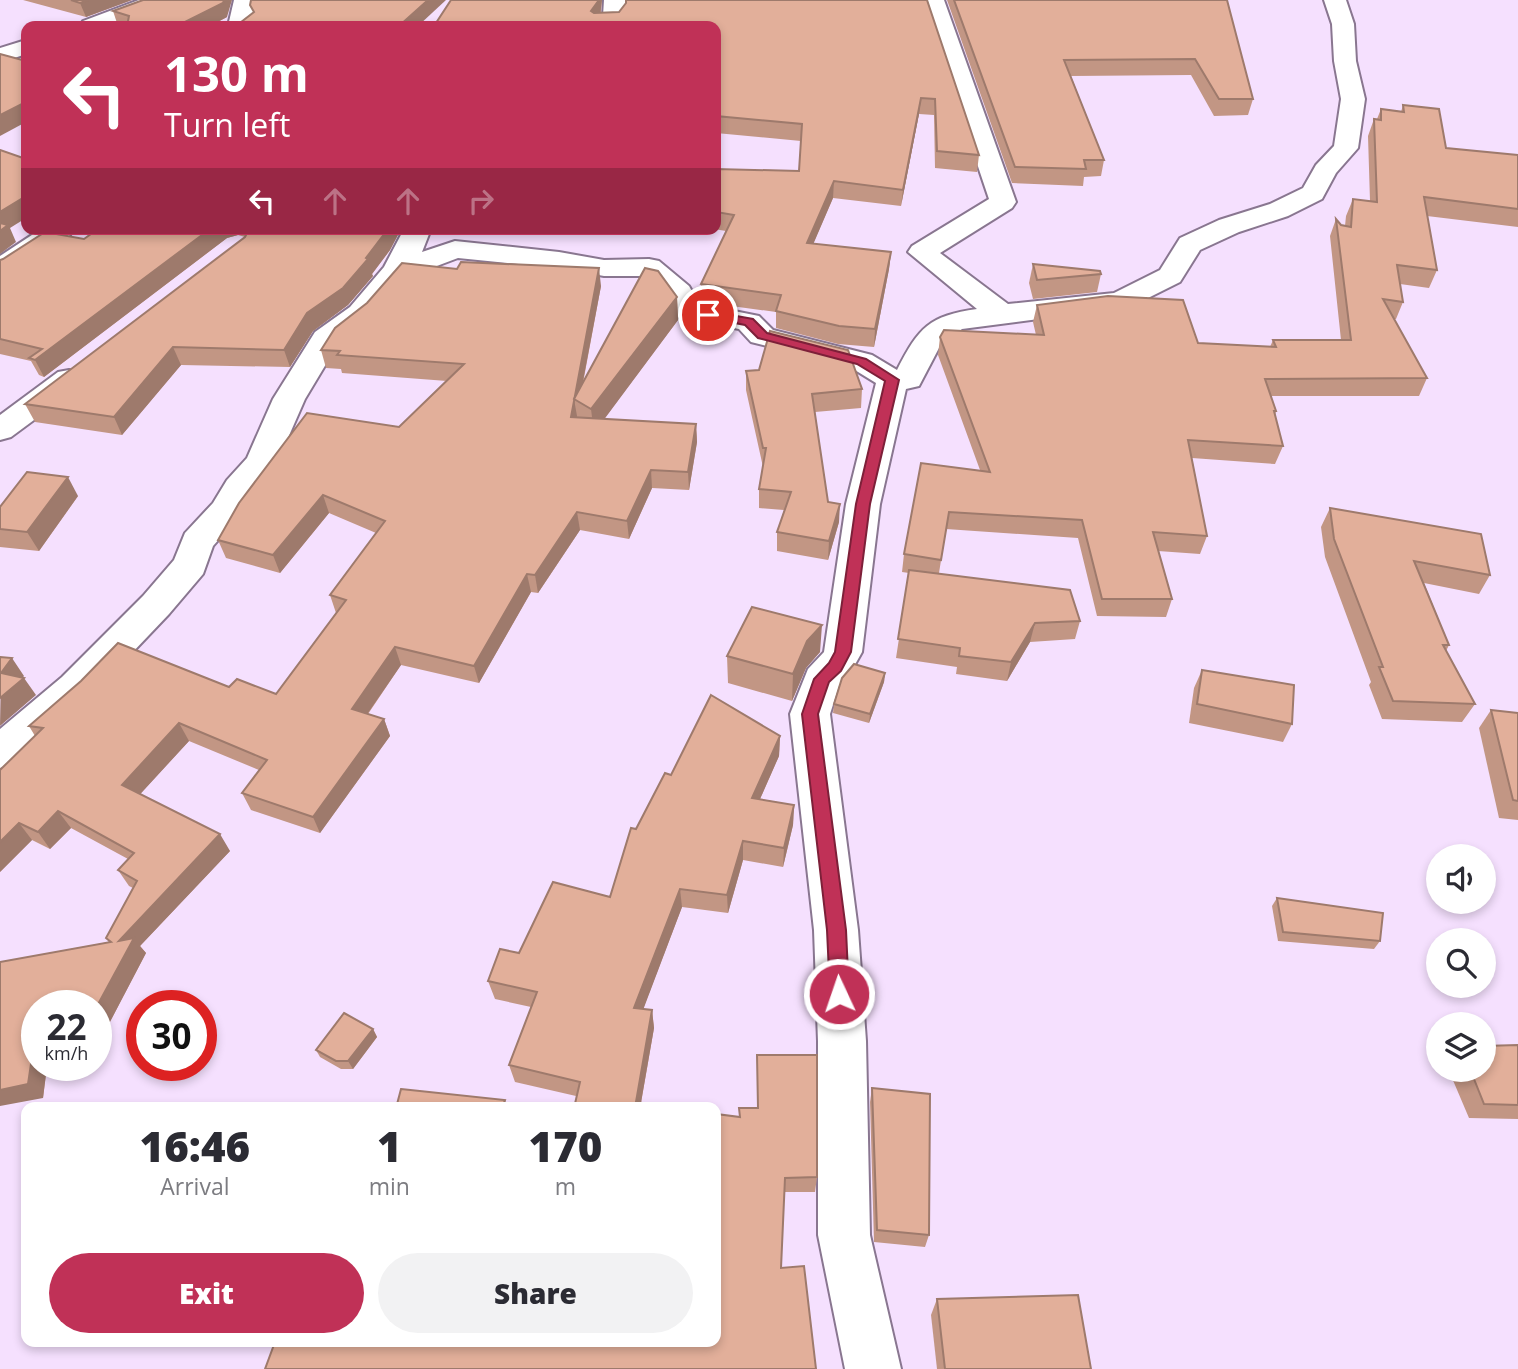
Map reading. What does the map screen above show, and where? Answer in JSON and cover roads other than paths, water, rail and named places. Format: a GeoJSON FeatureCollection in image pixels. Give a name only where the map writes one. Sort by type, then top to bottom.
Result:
{"type":"FeatureCollection","features":[{"type":"Feature","properties":{"kind":"street"},"geometry":{"type":"LineString","coordinates":[[104,21],[159,0]]}},
{"type":"Feature","properties":{"kind":"street"},"geometry":{"type":"LineString","coordinates":[[240,21],[245,0]]}},
{"type":"Feature","properties":{"kind":"street"},"geometry":{"type":"LineString","coordinates":[[611,21],[614,18],[615,0]]}},
{"type":"Feature","properties":{"kind":"street"},"geometry":{"type":"LineString","coordinates":[[933,0],[1003,202],[922,252],[1004,316]]}},
{"type":"Feature","properties":{"kind":"street"},"geometry":{"type":"LineString","coordinates":[[395,272],[455,249],[559,260],[604,268],[649,267],[680,292],[688,311],[749,322],[762,336],[861,361],[892,380],[908,379],[928,341],[953,321],[980,316],[1004,316],[1056,306],[1121,301],[1170,276],[1190,244],[1229,226],[1279,210],[1313,193],[1325,170],[1346,148],[1349,138],[1353,99],[1345,61],[1343,24],[1335,0]]}},
{"type":"Feature","properties":{"kind":"street"},"geometry":{"type":"LineString","coordinates":[[0,56],[21,49]]}},
{"type":"Feature","properties":{"kind":"street"},"geometry":{"type":"LineString","coordinates":[[0,268],[53,235]]}},
{"type":"Feature","properties":{"kind":"street"},"geometry":{"type":"LineString","coordinates":[[0,752],[76,687],[156,605],[190,565],[197,542],[225,511],[239,488],[261,463],[289,399],[326,338],[360,313],[395,272],[416,235]]}},
{"type":"Feature","properties":{"kind":"street"},"geometry":{"type":"LineString","coordinates":[[0,430],[92,361]]}},
{"type":"Feature","properties":{"kind":"street"},"geometry":{"type":"LineString","coordinates":[[873,1369],[844,1235],[842,1041],[836,930],[810,714],[822,679],[835,667],[843,652],[863,504],[892,380]]}}]}
